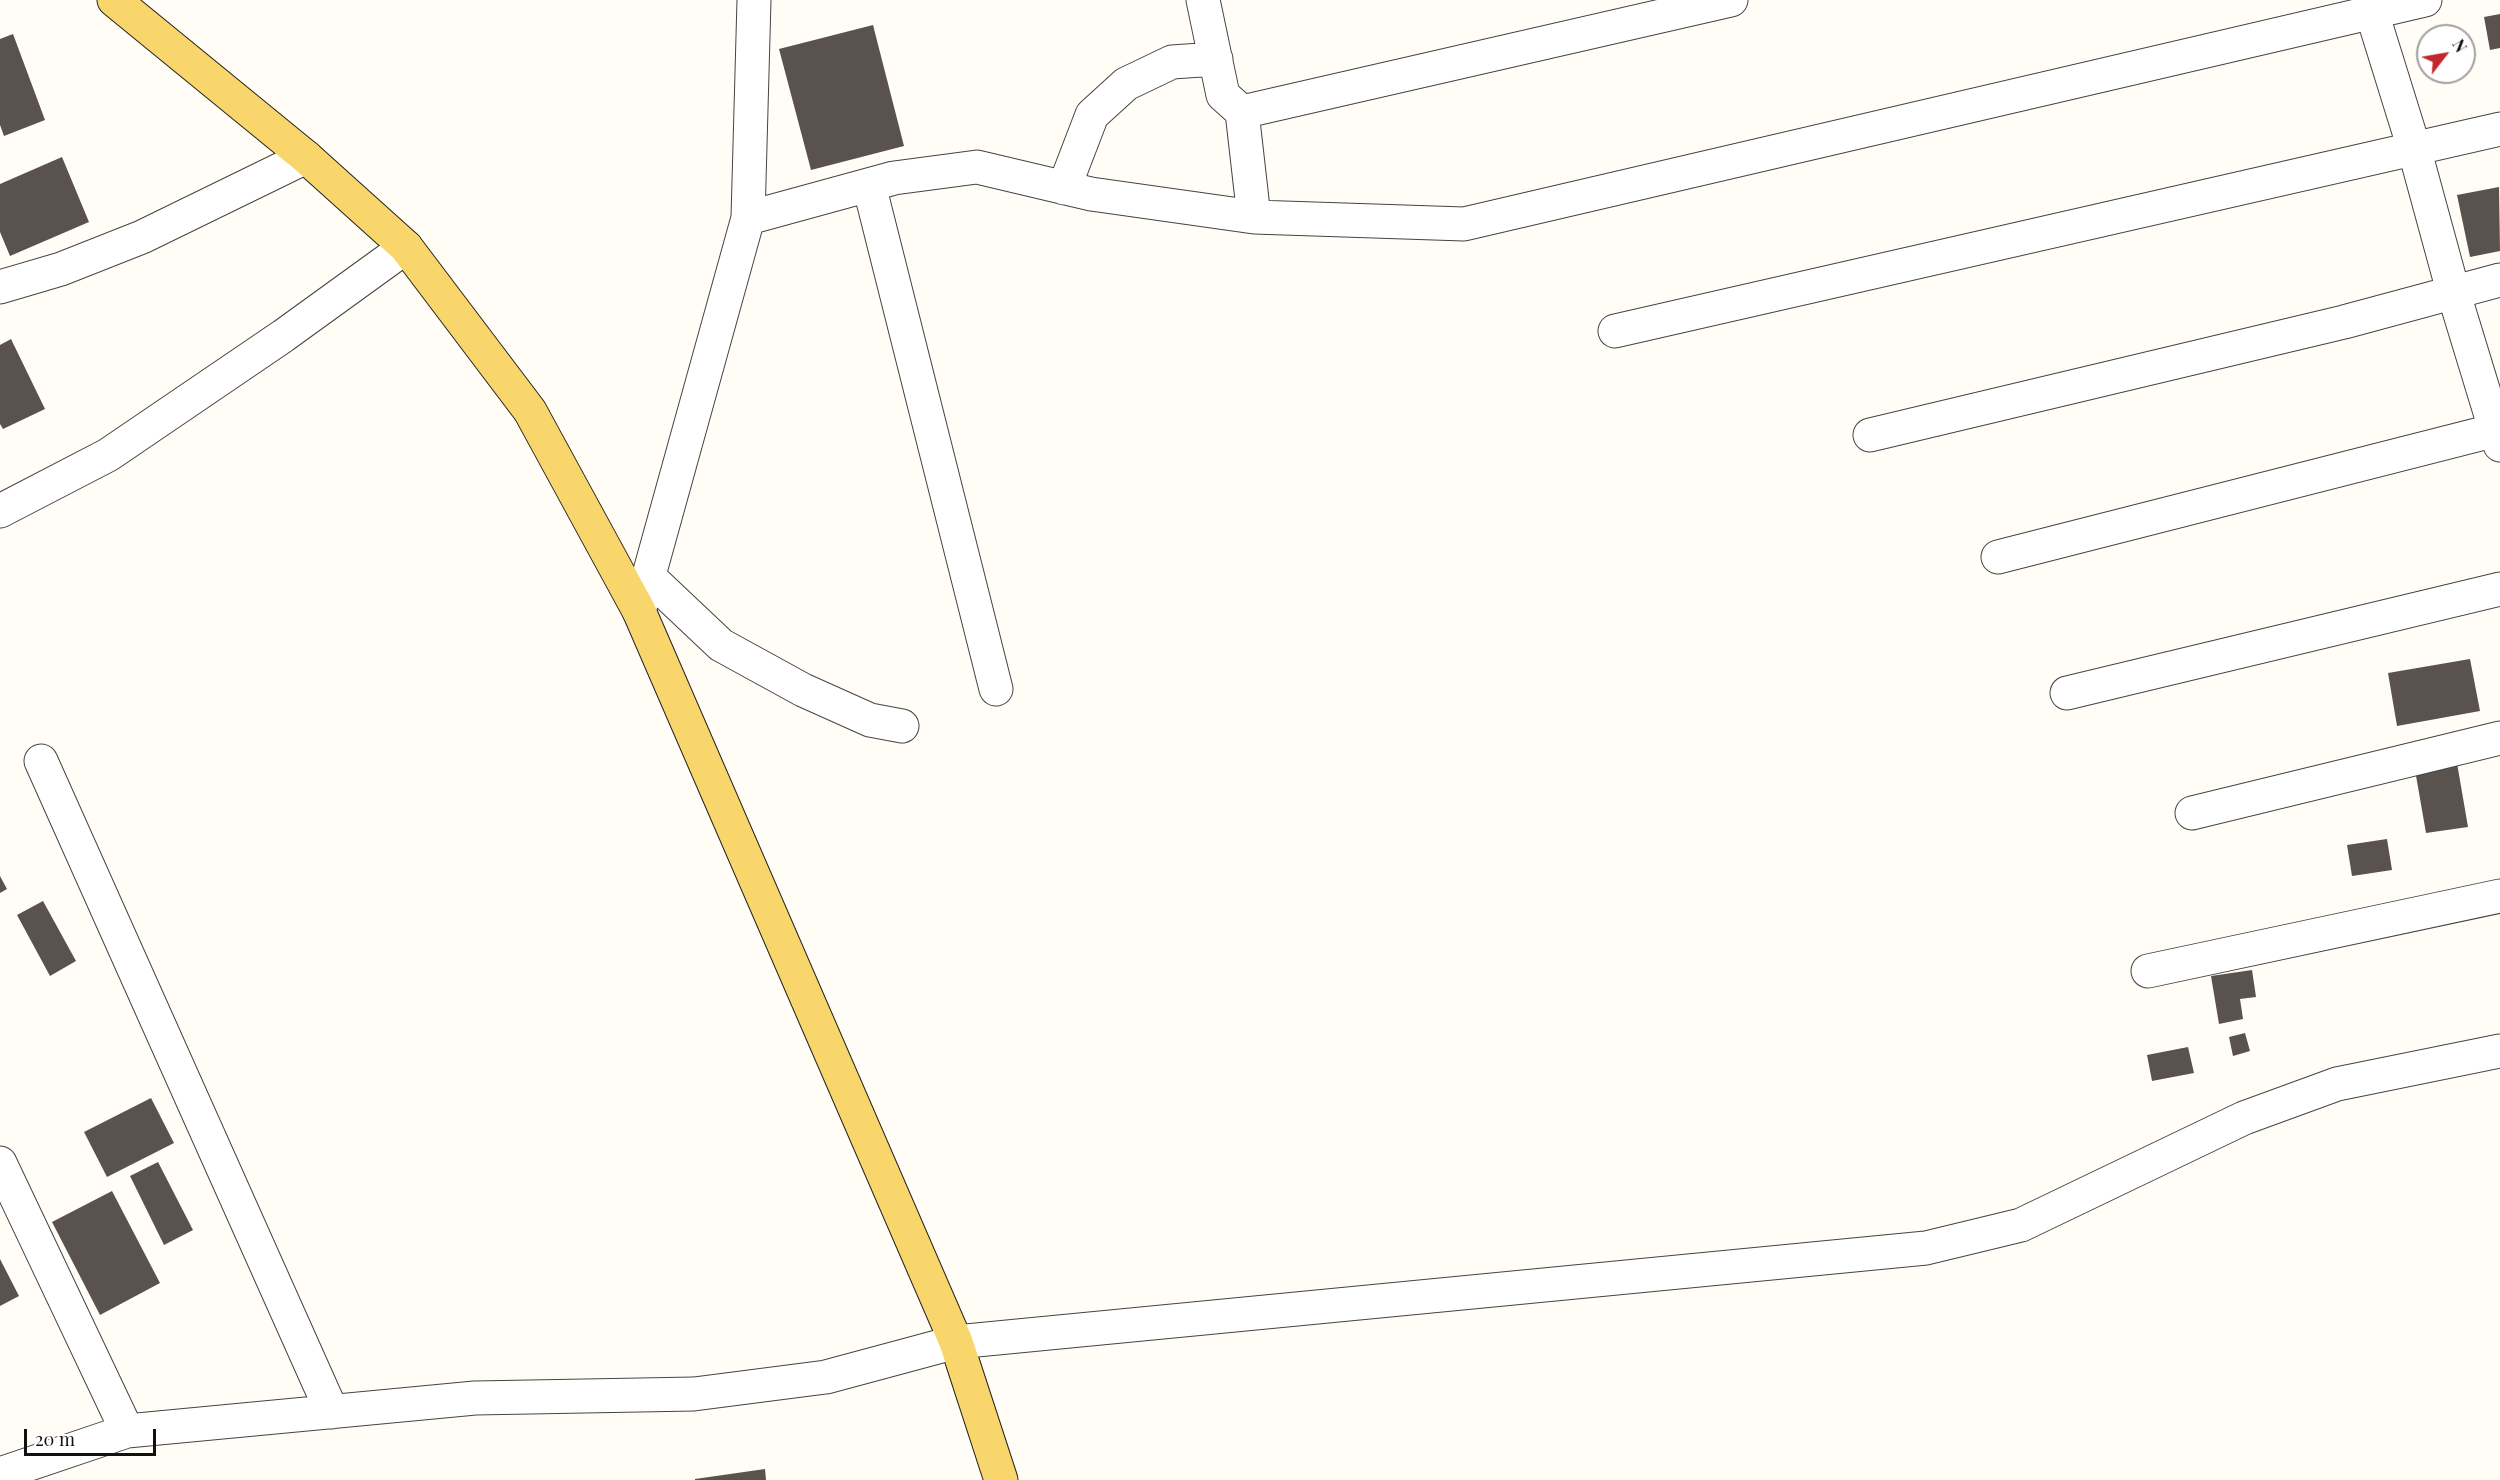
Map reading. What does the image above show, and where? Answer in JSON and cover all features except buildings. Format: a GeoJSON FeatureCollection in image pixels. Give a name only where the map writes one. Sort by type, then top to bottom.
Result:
{"type":"FeatureCollection","features":[{"type":"Feature","properties":{"kind":"main road"},"geometry":{"type":"LineString","coordinates":[[114,0],[306,156],[406,247],[530,411],[639,611],[956,1342],[1001,1480]]}},
{"type":"Feature","properties":{"kind":"street"},"geometry":{"type":"LineString","coordinates":[[639,611],[748,218],[754,0]]}},
{"type":"Feature","properties":{"kind":"street"},"geometry":{"type":"LineString","coordinates":[[1203,0],[1223,95],[1242,112],[1254,217]]}},
{"type":"Feature","properties":{"kind":"street"},"geometry":{"type":"LineString","coordinates":[[1242,112],[1731,0]]}},
{"type":"Feature","properties":{"kind":"street"},"geometry":{"type":"LineString","coordinates":[[748,218],[894,178],[977,167],[1064,188],[1254,217],[1464,224],[2369,7],[2425,0]]}},
{"type":"Feature","properties":{"kind":"street"},"geometry":{"type":"LineString","coordinates":[[1998,557],[2499,435],[2453,291],[2414,148],[2369,7]]}},
{"type":"Feature","properties":{"kind":"street"},"geometry":{"type":"LineString","coordinates":[[1064,188],[1092,116],[1126,84],[1172,62],[1216,59]]}},
{"type":"Feature","properties":{"kind":"street"},"geometry":{"type":"LineString","coordinates":[[1615,331],[2500,129]]}},
{"type":"Feature","properties":{"kind":"street"},"geometry":{"type":"LineString","coordinates":[[0,287],[61,269],[142,237],[306,156]]}},
{"type":"Feature","properties":{"kind":"street"},"geometry":{"type":"LineString","coordinates":[[869,185],[996,689]]}},
{"type":"Feature","properties":{"kind":"street"},"geometry":{"type":"LineString","coordinates":[[0,512],[108,455],[283,336],[406,247]]}},
{"type":"Feature","properties":{"kind":"street"},"geometry":{"type":"LineString","coordinates":[[1870,435],[2343,322],[2500,280]]}},
{"type":"Feature","properties":{"kind":"street"},"geometry":{"type":"LineString","coordinates":[[649,577],[721,645],[813,694],[870,720],[902,726]]}},
{"type":"Feature","properties":{"kind":"street"},"geometry":{"type":"LineString","coordinates":[[2067,693],[2500,588]]}},
{"type":"Feature","properties":{"kind":"street"},"geometry":{"type":"LineString","coordinates":[[2192,813],[2500,738]]}},
{"type":"Feature","properties":{"kind":"street"},"geometry":{"type":"LineString","coordinates":[[41,761],[332,1412]]}},
{"type":"Feature","properties":{"kind":"street"},"geometry":{"type":"LineString","coordinates":[[2148,971],[2500,896]]}},
{"type":"Feature","properties":{"kind":"street"},"geometry":{"type":"LineString","coordinates":[[0,1474],[127,1431],[475,1398],[694,1394],[826,1377],[956,1342],[1926,1248],[2021,1225],[2244,1118],[2337,1084],[2500,1052]]}},
{"type":"Feature","properties":{"kind":"street"},"geometry":{"type":"LineString","coordinates":[[0,1162],[127,1431]]}}]}
